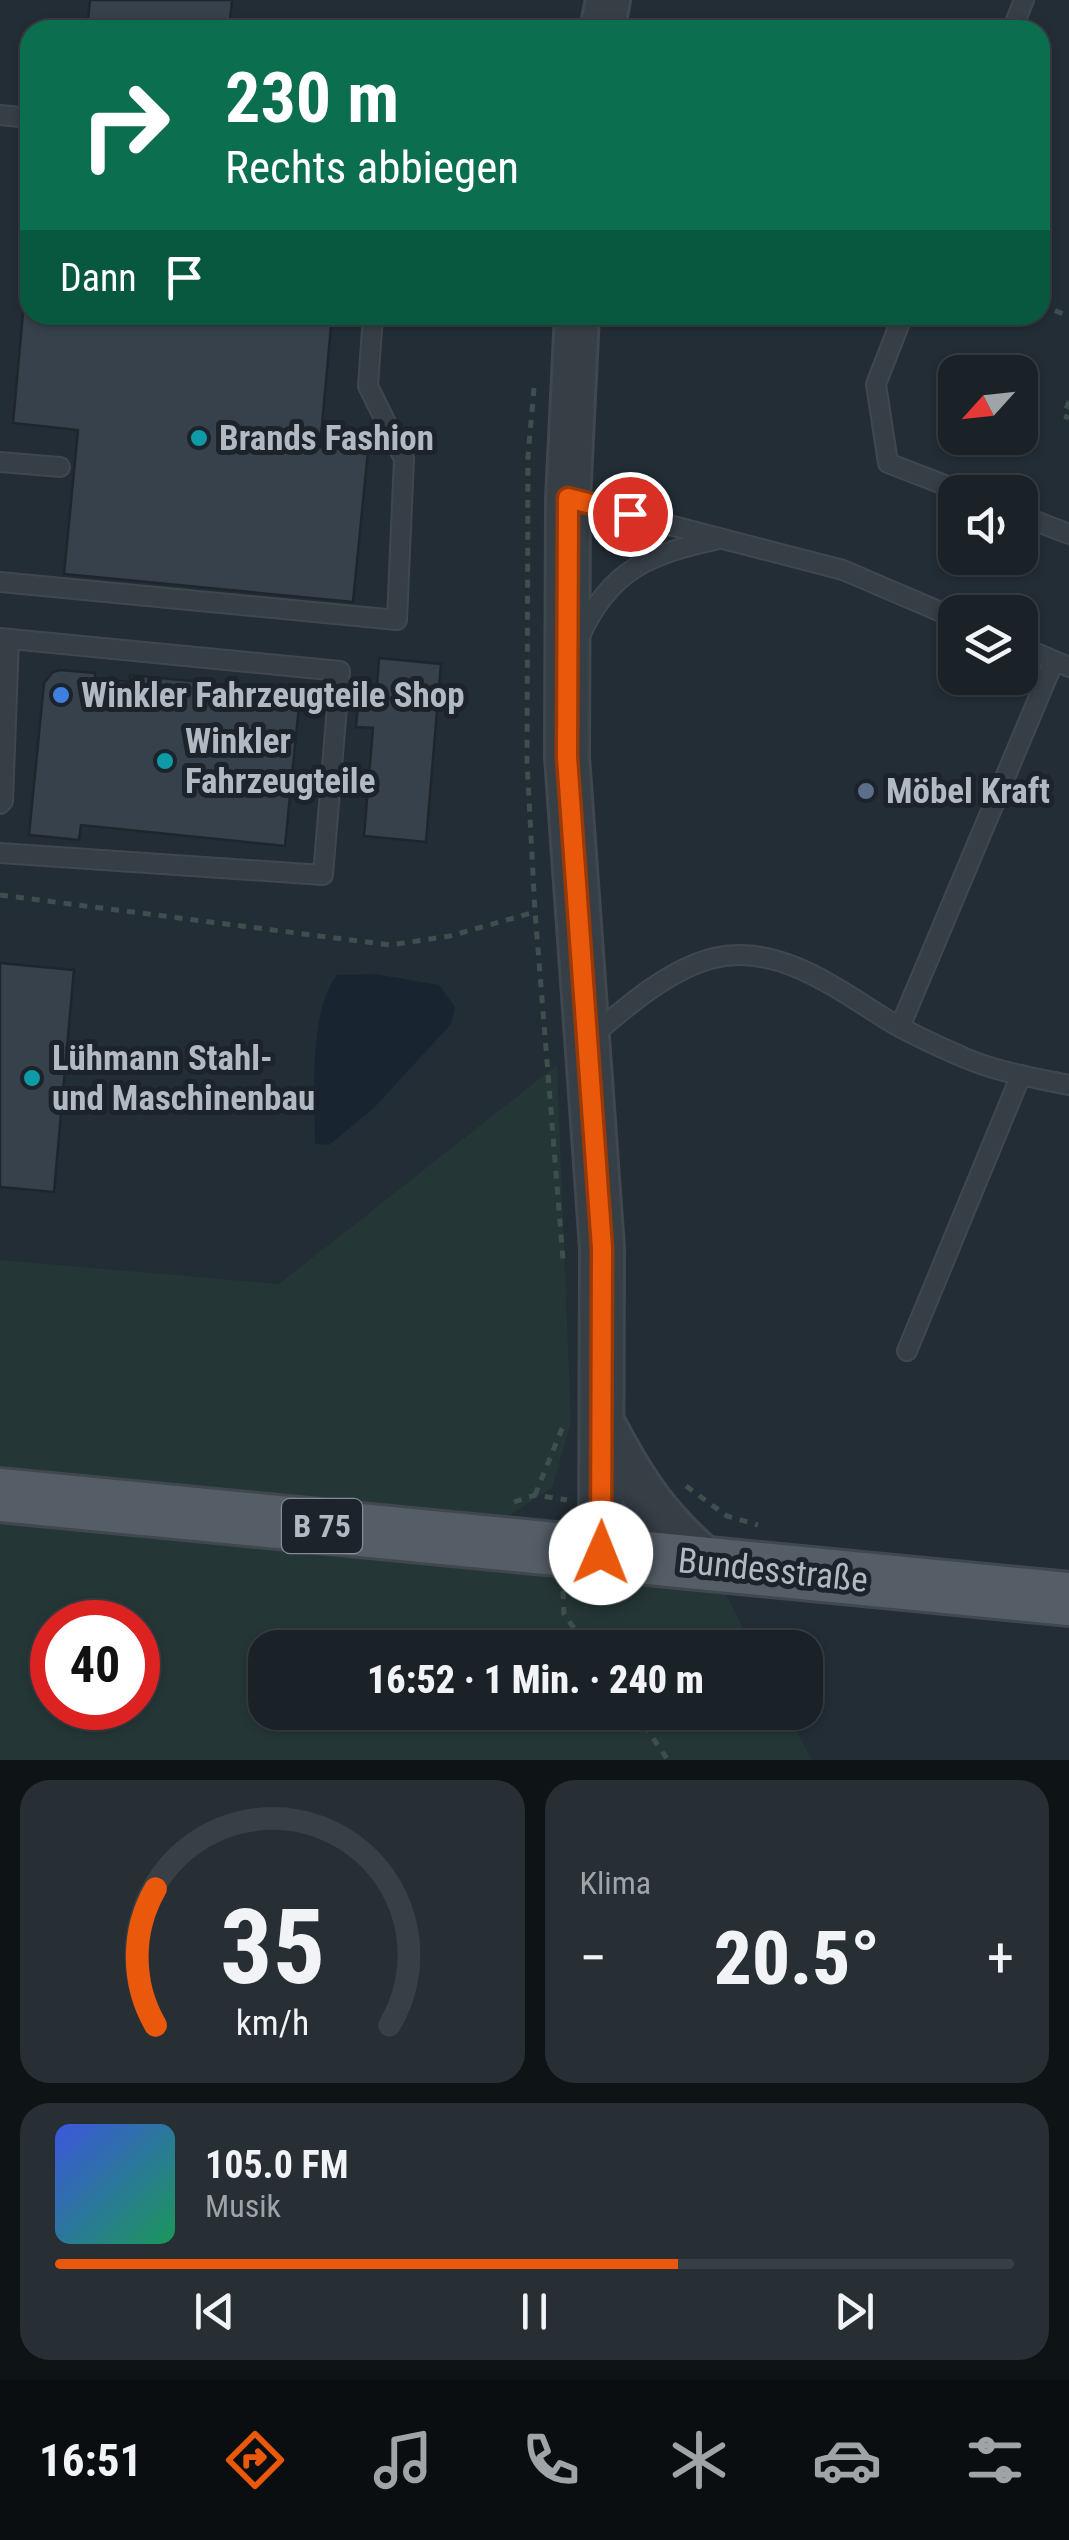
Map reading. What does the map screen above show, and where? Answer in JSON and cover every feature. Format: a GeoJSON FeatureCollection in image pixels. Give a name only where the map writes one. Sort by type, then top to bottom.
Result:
{"type":"FeatureCollection","features":[{"type":"Feature","properties":{"kind":"main road","name":"Bundesstraße"},"geometry":{"type":"LineString","coordinates":[[0,1495],[568,1524],[710,1564],[1069,1599]]}},
{"type":"Feature","properties":{"kind":"street"},"geometry":{"type":"LineString","coordinates":[[568,1524],[603,1423],[602,1248],[567,757],[568,498],[577,325]]}},
{"type":"Feature","properties":{"kind":"street"},"geometry":{"type":"LineString","coordinates":[[603,1423],[649,1504],[677,1536],[710,1564]]}},
{"type":"Feature","properties":{"kind":"street"},"geometry":{"type":"LineString","coordinates":[[568,1524],[603,1423]]}},
{"type":"Feature","properties":{"kind":"lane"},"geometry":{"type":"LineString","coordinates":[[0,582],[396,620],[404,459],[368,386],[372,325]]}},
{"type":"Feature","properties":{"kind":"lane"},"geometry":{"type":"LineString","coordinates":[[899,325],[876,384],[888,463],[938,482]]}},
{"type":"Feature","properties":{"kind":"lane"},"geometry":{"type":"LineString","coordinates":[[0,462],[60,467]]}},
{"type":"Feature","properties":{"kind":"lane"},"geometry":{"type":"LineString","coordinates":[[568,498],[843,570],[938,611]]}},
{"type":"Feature","properties":{"kind":"lane"},"geometry":{"type":"LineString","coordinates":[[1038,522],[1069,534]]}},
{"type":"Feature","properties":{"kind":"lane"},"geometry":{"type":"LineString","coordinates":[[567,664],[597,604],[627,572],[688,546],[724,538]]}},
{"type":"Feature","properties":{"kind":"lane"},"geometry":{"type":"LineString","coordinates":[[0,804],[5,638],[340,671],[323,875],[0,853]]}},
{"type":"Feature","properties":{"kind":"lane"},"geometry":{"type":"LineString","coordinates":[[900,1027],[1062,664],[1038,654]]}},
{"type":"Feature","properties":{"kind":"lane"},"geometry":{"type":"LineString","coordinates":[[587,1039],[648,988],[712,958],[746,955],[792,966],[834,986],[900,1027],[970,1060],[1069,1085]]}},
{"type":"Feature","properties":{"kind":"lane"},"geometry":{"type":"LineString","coordinates":[[907,1352],[1020,1075]]}},
{"type":"Feature","properties":{"kind":"path"},"geometry":{"type":"LineString","coordinates":[[1069,401],[1064,416],[1069,418]]}},
{"type":"Feature","properties":{"kind":"path"},"geometry":{"type":"LineString","coordinates":[[0,895],[390,945],[450,936],[576,898]]}},
{"type":"Feature","properties":{"kind":"path"},"geometry":{"type":"LineString","coordinates":[[649,1504],[686,1486],[728,1516],[761,1526]]}},
{"type":"Feature","properties":{"kind":"path"},"geometry":{"type":"LineString","coordinates":[[568,1524],[564,1614],[575,1630]]}},
{"type":"Feature","properties":{"kind":"path"},"geometry":{"type":"LineString","coordinates":[[647,1730],[668,1760]]}},
{"type":"Feature","properties":{"kind":"shaded area"},"geometry":{"type":"Polygon","coordinates":[[[557,1065],[571,1422],[552,1488],[508,1516],[0,1467],[0,1260],[279,1284],[557,1065]]]}},
{"type":"Feature","properties":{"kind":"shaded area"},"geometry":{"type":"Polygon","coordinates":[[[0,1495],[710,1564],[744,1630],[248,1630],[248,1730],[796,1730],[812,1760],[0,1760],[0,1495]]]}},
{"type":"Feature","properties":{"kind":"water"},"geometry":{"type":"Polygon","coordinates":[[[375,974],[439,985],[455,1007],[451,1024],[374,1108],[329,1145],[315,1144],[315,1056],[328,991],[337,975],[375,974]]]}},
{"type":"Feature","properties":{"kind":"building"},"geometry":{"type":"Polygon","coordinates":[[[90,0],[232,0],[230,20],[88,20],[90,0]]]}},
{"type":"Feature","properties":{"kind":"building","name":"Brands Fashion"},"geometry":{"type":"Polygon","coordinates":[[[22,325],[331,325],[320,447],[368,451],[353,602],[64,574],[78,430],[13,423],[22,325]]]}},
{"type":"Feature","properties":{"kind":"building"},"geometry":{"type":"Polygon","coordinates":[[[379,658],[441,664],[426,842],[364,836],[373,728],[356,727],[360,684],[377,686],[379,658]]]}},
{"type":"Feature","properties":{"kind":"building","name":"Winkler Fahrzeugteile"},"geometry":{"type":"Polygon","coordinates":[[[60,670],[95,673],[95,679],[130,682],[130,675],[201,682],[200,687],[300,696],[285,846],[81,825],[79,840],[29,835],[44,683],[60,670]]]}},
{"type":"Feature","properties":{"kind":"building","name":"Lühmann Stahl- und Maschinenbau"},"geometry":{"type":"Polygon","coordinates":[[[0,963],[74,970],[54,1192],[0,1187],[0,963]]]}},
{"type":"Feature","properties":{"kind":"place","name":"Brands Fashion"},"geometry":{"type":"Point","coordinates":[199,438]}},
{"type":"Feature","properties":{"kind":"place","name":"Winkler Fahrzeugteile Shop"},"geometry":{"type":"Point","coordinates":[61,695]}},
{"type":"Feature","properties":{"kind":"place","name":"Winkler Fahrzeugteile"},"geometry":{"type":"Point","coordinates":[165,761]}},
{"type":"Feature","properties":{"kind":"place","name":"Möbel Kraft"},"geometry":{"type":"Point","coordinates":[866,791]}},
{"type":"Feature","properties":{"kind":"place","name":"Lühmann Stahl- und Maschinenbau"},"geometry":{"type":"Point","coordinates":[32,1078]}},
{"type":"Feature","properties":{"kind":"route"},"geometry":{"type":"LineString","coordinates":[[601,1553],[602,1248],[567,757],[568,498],[630,514]]}}]}
